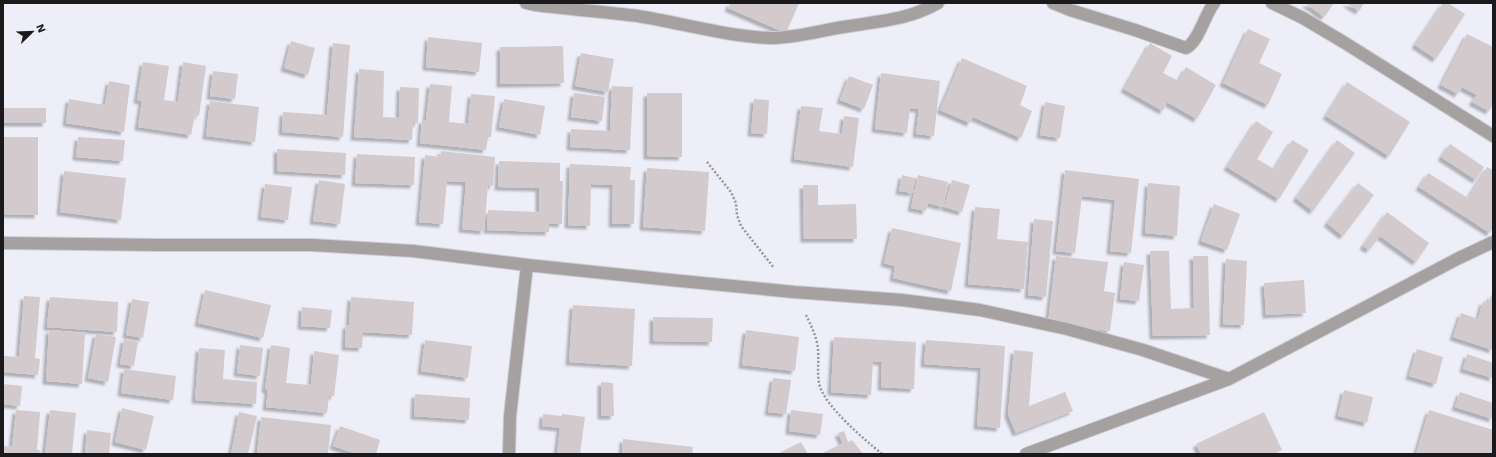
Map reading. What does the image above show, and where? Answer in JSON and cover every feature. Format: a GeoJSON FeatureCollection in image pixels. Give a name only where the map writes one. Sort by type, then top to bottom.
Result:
{"type":"FeatureCollection","features":[{"type":"Feature","properties":{"kind":"street"},"geometry":{"type":"LineString","coordinates":[[532,4],[638,16],[748,36],[771,38],[898,19],[923,11],[938,3]]}},
{"type":"Feature","properties":{"kind":"street"},"geometry":{"type":"LineString","coordinates":[[1053,3],[1186,48],[1191,45],[1196,38],[1214,3]]}},
{"type":"Feature","properties":{"kind":"street"},"geometry":{"type":"LineString","coordinates":[[1272,3],[1303,18],[1345,43],[1493,136]]}},
{"type":"Feature","properties":{"kind":"street"},"geometry":{"type":"LineString","coordinates":[[1026,454],[1229,379],[1493,242]]}},
{"type":"Feature","properties":{"kind":"street"},"geometry":{"type":"LineString","coordinates":[[3,243],[312,245],[413,251],[527,265],[794,292],[902,300],[980,310],[1067,329],[1136,348],[1229,379]]}},
{"type":"Feature","properties":{"kind":"street"},"geometry":{"type":"LineString","coordinates":[[509,454],[510,416],[527,265]]}},
{"type":"Feature","properties":{"kind":"path"},"geometry":{"type":"LineString","coordinates":[[707,162],[731,192],[736,203],[736,215],[740,226],[794,292],[812,327],[818,348],[819,385],[827,400],[847,422],[882,454]]}},
{"type":"Feature","properties":{"kind":"building"},"geometry":{"type":"Polygon","coordinates":[[[730,3],[799,3],[786,33],[728,8],[730,3]]]}},
{"type":"Feature","properties":{"kind":"building"},"geometry":{"type":"Polygon","coordinates":[[[1305,3],[1334,3],[1324,17],[1305,3]]]}},
{"type":"Feature","properties":{"kind":"building"},"geometry":{"type":"Polygon","coordinates":[[[1346,3],[1364,3],[1359,11],[1346,3]]]}},
{"type":"Feature","properties":{"kind":"building"},"geometry":{"type":"Polygon","coordinates":[[[1443,3],[1448,3],[1465,14],[1436,59],[1415,45],[1443,3]]]}},
{"type":"Feature","properties":{"kind":"building"},"geometry":{"type":"Polygon","coordinates":[[[1248,29],[1270,39],[1259,63],[1282,74],[1268,105],[1223,83],[1248,29]]]}},
{"type":"Feature","properties":{"kind":"building"},"geometry":{"type":"Polygon","coordinates":[[[1467,34],[1493,47],[1493,104],[1489,111],[1472,102],[1477,95],[1462,87],[1458,94],[1441,85],[1467,34]]]}},
{"type":"Feature","properties":{"kind":"building"},"geometry":{"type":"Polygon","coordinates":[[[428,37],[482,43],[479,72],[426,67],[428,37]]]}},
{"type":"Feature","properties":{"kind":"building"},"geometry":{"type":"Polygon","coordinates":[[[291,41],[315,48],[308,75],[284,68],[291,41]]]}},
{"type":"Feature","properties":{"kind":"building"},"geometry":{"type":"Polygon","coordinates":[[[333,43],[350,45],[343,137],[282,132],[283,112],[327,115],[333,43]]]}},
{"type":"Feature","properties":{"kind":"building"},"geometry":{"type":"Polygon","coordinates":[[[1150,43],[1172,56],[1163,73],[1179,81],[1186,67],[1216,85],[1197,119],[1167,102],[1163,111],[1124,89],[1150,43]]]}},
{"type":"Feature","properties":{"kind":"building"},"geometry":{"type":"Polygon","coordinates":[[[563,46],[564,83],[500,84],[500,47],[563,46]]]}},
{"type":"Feature","properties":{"kind":"building"},"geometry":{"type":"Polygon","coordinates":[[[581,53],[614,59],[608,92],[575,86],[581,53]]]}},
{"type":"Feature","properties":{"kind":"building"},"geometry":{"type":"Polygon","coordinates":[[[962,58],[1027,86],[1020,105],[1032,111],[1021,138],[973,117],[970,123],[940,110],[962,58]]]}},
{"type":"Feature","properties":{"kind":"building"},"geometry":{"type":"Polygon","coordinates":[[[143,62],[169,66],[164,100],[178,102],[183,62],[206,66],[199,116],[195,115],[191,135],[138,127],[142,101],[137,100],[143,62]]]}},
{"type":"Feature","properties":{"kind":"building"},"geometry":{"type":"Polygon","coordinates":[[[359,69],[384,71],[383,117],[399,118],[400,87],[419,88],[418,123],[413,123],[412,140],[354,137],[359,69]]]}},
{"type":"Feature","properties":{"kind":"building"},"geometry":{"type":"Polygon","coordinates":[[[213,71],[238,74],[235,99],[210,96],[213,71]]]}},
{"type":"Feature","properties":{"kind":"building"},"geometry":{"type":"Polygon","coordinates":[[[881,73],[940,81],[934,136],[916,134],[919,109],[910,108],[907,133],[875,129],[881,73]]]}},
{"type":"Feature","properties":{"kind":"building"},"geometry":{"type":"Polygon","coordinates":[[[849,76],[873,85],[864,109],[840,100],[849,76]]]}},
{"type":"Feature","properties":{"kind":"building"},"geometry":{"type":"Polygon","coordinates":[[[109,81],[130,85],[124,132],[66,123],[69,99],[105,105],[109,81]]]}},
{"type":"Feature","properties":{"kind":"building"},"geometry":{"type":"Polygon","coordinates":[[[1347,82],[1410,122],[1389,156],[1326,116],[1347,82]]]}},
{"type":"Feature","properties":{"kind":"building"},"geometry":{"type":"Polygon","coordinates":[[[430,84],[452,86],[449,122],[468,124],[471,94],[495,96],[491,137],[488,137],[486,150],[420,143],[422,120],[426,120],[430,84]]]}},
{"type":"Feature","properties":{"kind":"building"},"geometry":{"type":"Polygon","coordinates":[[[612,86],[633,87],[630,150],[570,147],[571,129],[610,131],[612,86]]]}},
{"type":"Feature","properties":{"kind":"building"},"geometry":{"type":"Polygon","coordinates":[[[574,93],[605,97],[602,121],[571,117],[574,93]]]}},
{"type":"Feature","properties":{"kind":"building"},"geometry":{"type":"Polygon","coordinates":[[[647,93],[682,93],[682,157],[647,156],[647,93]]]}},
{"type":"Feature","properties":{"kind":"building"},"geometry":{"type":"Polygon","coordinates":[[[504,99],[545,106],[540,135],[499,127],[504,99]]]}},
{"type":"Feature","properties":{"kind":"building"},"geometry":{"type":"Polygon","coordinates":[[[754,99],[769,100],[767,134],[751,133],[754,99]]]}},
{"type":"Feature","properties":{"kind":"building"},"geometry":{"type":"Polygon","coordinates":[[[210,101],[259,107],[255,142],[206,136],[210,101]]]}},
{"type":"Feature","properties":{"kind":"building"},"geometry":{"type":"Polygon","coordinates":[[[1045,102],[1065,106],[1060,138],[1040,135],[1045,102]]]}},
{"type":"Feature","properties":{"kind":"building"},"geometry":{"type":"Polygon","coordinates":[[[801,106],[823,108],[819,131],[842,134],[844,116],[859,118],[853,167],[794,159],[801,106]]]}},
{"type":"Feature","properties":{"kind":"building"},"geometry":{"type":"Polygon","coordinates":[[[3,108],[46,108],[46,123],[3,123],[3,108]]]}},
{"type":"Feature","properties":{"kind":"building"},"geometry":{"type":"Polygon","coordinates":[[[1256,121],[1273,132],[1257,159],[1274,169],[1292,140],[1309,150],[1279,199],[1227,167],[1256,121]]]}},
{"type":"Feature","properties":{"kind":"building"},"geometry":{"type":"Polygon","coordinates":[[[3,137],[38,137],[38,215],[3,214],[3,137]]]}},
{"type":"Feature","properties":{"kind":"building"},"geometry":{"type":"Polygon","coordinates":[[[78,137],[125,140],[123,161],[76,157],[78,137]]]}},
{"type":"Feature","properties":{"kind":"building"},"geometry":{"type":"Polygon","coordinates":[[[1337,140],[1355,153],[1313,211],[1296,198],[1337,140]]]}},
{"type":"Feature","properties":{"kind":"building"},"geometry":{"type":"Polygon","coordinates":[[[1450,144],[1484,167],[1476,180],[1441,157],[1450,144]]]}},
{"type":"Feature","properties":{"kind":"building"},"geometry":{"type":"Polygon","coordinates":[[[277,149],[346,153],[345,175],[277,171],[277,149]]]}},
{"type":"Feature","properties":{"kind":"building"},"geometry":{"type":"Polygon","coordinates":[[[441,151],[495,157],[493,186],[488,185],[484,231],[462,229],[466,182],[447,181],[443,224],[419,222],[425,155],[440,157],[441,151]]]}},
{"type":"Feature","properties":{"kind":"building"},"geometry":{"type":"Polygon","coordinates":[[[357,154],[415,157],[414,185],[355,183],[357,154]]]}},
{"type":"Feature","properties":{"kind":"building"},"geometry":{"type":"Polygon","coordinates":[[[499,161],[560,163],[560,181],[563,181],[562,224],[549,223],[549,232],[487,230],[488,210],[539,212],[539,188],[498,187],[499,161]]]}},
{"type":"Feature","properties":{"kind":"building"},"geometry":{"type":"Polygon","coordinates":[[[570,164],[631,167],[630,180],[635,180],[634,224],[612,224],[613,185],[591,184],[590,226],[568,225],[570,164]]]}},
{"type":"Feature","properties":{"kind":"building"},"geometry":{"type":"Polygon","coordinates":[[[1487,167],[1493,170],[1493,227],[1490,233],[1419,187],[1428,173],[1468,198],[1487,167]]]}},
{"type":"Feature","properties":{"kind":"building"},"geometry":{"type":"Polygon","coordinates":[[[647,168],[709,172],[705,231],[643,227],[647,168]]]}},
{"type":"Feature","properties":{"kind":"building"},"geometry":{"type":"Polygon","coordinates":[[[1065,170],[1139,179],[1131,253],[1110,251],[1115,200],[1082,196],[1075,253],[1056,251],[1065,170]]]}},
{"type":"Feature","properties":{"kind":"building"},"geometry":{"type":"Polygon","coordinates":[[[64,171],[126,178],[121,220],[60,212],[64,171]]]}},
{"type":"Feature","properties":{"kind":"building"},"geometry":{"type":"Polygon","coordinates":[[[902,175],[915,178],[913,193],[899,191],[902,175]]]}},
{"type":"Feature","properties":{"kind":"building"},"geometry":{"type":"Polygon","coordinates":[[[918,175],[948,182],[943,207],[928,203],[926,211],[911,208],[918,175]]]}},
{"type":"Feature","properties":{"kind":"building"},"geometry":{"type":"Polygon","coordinates":[[[319,180],[345,184],[340,224],[313,221],[319,180]]]}},
{"type":"Feature","properties":{"kind":"building"},"geometry":{"type":"Polygon","coordinates":[[[952,180],[970,185],[962,212],[944,207],[952,180]]]}},
{"type":"Feature","properties":{"kind":"building"},"geometry":{"type":"Polygon","coordinates":[[[1148,183],[1180,186],[1177,236],[1145,233],[1148,183]]]}},
{"type":"Feature","properties":{"kind":"building"},"geometry":{"type":"Polygon","coordinates":[[[1358,183],[1374,195],[1343,236],[1327,223],[1358,183]]]}},
{"type":"Feature","properties":{"kind":"building"},"geometry":{"type":"Polygon","coordinates":[[[265,184],[292,187],[288,220],[261,217],[265,184]]]}},
{"type":"Feature","properties":{"kind":"building"},"geometry":{"type":"Polygon","coordinates":[[[803,185],[818,185],[818,205],[856,204],[857,239],[804,239],[803,185]]]}},
{"type":"Feature","properties":{"kind":"building"},"geometry":{"type":"Polygon","coordinates":[[[1214,204],[1240,214],[1227,250],[1201,241],[1214,204]]]}},
{"type":"Feature","properties":{"kind":"building"},"geometry":{"type":"Polygon","coordinates":[[[975,207],[1000,209],[997,239],[1028,242],[1024,289],[968,284],[975,207]]]}},
{"type":"Feature","properties":{"kind":"building"},"geometry":{"type":"Polygon","coordinates":[[[1387,212],[1429,243],[1416,262],[1380,236],[1369,250],[1363,246],[1387,212]]]}},
{"type":"Feature","properties":{"kind":"building"},"geometry":{"type":"Polygon","coordinates":[[[1034,219],[1053,221],[1046,297],[1028,295],[1034,219]]]}},
{"type":"Feature","properties":{"kind":"building"},"geometry":{"type":"Polygon","coordinates":[[[892,228],[961,243],[951,291],[893,278],[895,266],[884,263],[892,228]]]}},
{"type":"Feature","properties":{"kind":"building"},"geometry":{"type":"Polygon","coordinates":[[[1150,251],[1169,251],[1171,309],[1194,308],[1193,256],[1208,256],[1210,335],[1153,336],[1150,251]]]}},
{"type":"Feature","properties":{"kind":"building"},"geometry":{"type":"Polygon","coordinates":[[[1056,256],[1108,262],[1104,291],[1115,293],[1110,331],[1048,323],[1056,256]]]}},
{"type":"Feature","properties":{"kind":"building"},"geometry":{"type":"Polygon","coordinates":[[[1226,259],[1247,261],[1244,325],[1223,324],[1226,259]]]}},
{"type":"Feature","properties":{"kind":"building"},"geometry":{"type":"Polygon","coordinates":[[[1124,262],[1144,265],[1139,301],[1120,299],[1124,262]]]}},
{"type":"Feature","properties":{"kind":"building"},"geometry":{"type":"Polygon","coordinates":[[[1304,280],[1306,313],[1266,315],[1264,283],[1304,280]]]}},
{"type":"Feature","properties":{"kind":"building"},"geometry":{"type":"Polygon","coordinates":[[[205,290],[271,305],[263,338],[198,323],[205,290]]]}},
{"type":"Feature","properties":{"kind":"building"},"geometry":{"type":"Polygon","coordinates":[[[1491,295],[1493,296],[1493,350],[1453,337],[1461,313],[1478,319],[1483,301],[1488,303],[1491,295]]]}},
{"type":"Feature","properties":{"kind":"building"},"geometry":{"type":"Polygon","coordinates":[[[24,296],[40,297],[35,358],[40,359],[38,375],[3,372],[3,356],[19,357],[24,296]]]}},
{"type":"Feature","properties":{"kind":"building"},"geometry":{"type":"Polygon","coordinates":[[[50,297],[118,302],[117,332],[47,327],[50,297]]]}},
{"type":"Feature","properties":{"kind":"building"},"geometry":{"type":"Polygon","coordinates":[[[351,297],[414,302],[412,335],[363,332],[362,348],[345,347],[346,325],[349,325],[351,297]]]}},
{"type":"Feature","properties":{"kind":"building"},"geometry":{"type":"Polygon","coordinates":[[[132,299],[149,302],[143,338],[126,335],[132,299]]]}},
{"type":"Feature","properties":{"kind":"building"},"geometry":{"type":"Polygon","coordinates":[[[573,305],[635,309],[632,366],[569,362],[573,305]]]}},
{"type":"Feature","properties":{"kind":"building"},"geometry":{"type":"Polygon","coordinates":[[[302,307],[332,310],[330,328],[301,326],[302,307]]]}},
{"type":"Feature","properties":{"kind":"building"},"geometry":{"type":"Polygon","coordinates":[[[653,317],[713,318],[712,342],[653,341],[653,317]]]}},
{"type":"Feature","properties":{"kind":"building"},"geometry":{"type":"Polygon","coordinates":[[[49,330],[85,333],[82,384],[46,381],[49,330]]]}},
{"type":"Feature","properties":{"kind":"building"},"geometry":{"type":"Polygon","coordinates":[[[746,330],[799,337],[795,371],[742,365],[746,330]]]}},
{"type":"Feature","properties":{"kind":"building"},"geometry":{"type":"Polygon","coordinates":[[[96,334],[116,337],[108,382],[88,378],[96,334]]]}},
{"type":"Feature","properties":{"kind":"building"},"geometry":{"type":"Polygon","coordinates":[[[834,337],[916,342],[914,389],[881,387],[882,362],[873,361],[871,395],[831,392],[834,337]]]}},
{"type":"Feature","properties":{"kind":"building"},"geometry":{"type":"Polygon","coordinates":[[[124,339],[138,342],[134,366],[120,364],[124,339]]]}},
{"type":"Feature","properties":{"kind":"building"},"geometry":{"type":"Polygon","coordinates":[[[425,340],[472,346],[468,378],[421,371],[425,340]]]}},
{"type":"Feature","properties":{"kind":"building"},"geometry":{"type":"Polygon","coordinates":[[[926,340],[1005,346],[1000,428],[977,426],[981,368],[924,364],[926,340]]]}},
{"type":"Feature","properties":{"kind":"building"},"geometry":{"type":"Polygon","coordinates":[[[240,345],[263,348],[260,376],[237,373],[240,345]]]}},
{"type":"Feature","properties":{"kind":"building"},"geometry":{"type":"Polygon","coordinates":[[[271,345],[290,348],[286,383],[311,385],[314,351],[339,355],[334,396],[329,396],[327,413],[266,407],[268,390],[265,389],[271,345]]]}},
{"type":"Feature","properties":{"kind":"building"},"geometry":{"type":"Polygon","coordinates":[[[199,348],[225,350],[223,379],[257,382],[256,404],[195,400],[199,348]]]}},
{"type":"Feature","properties":{"kind":"building"},"geometry":{"type":"Polygon","coordinates":[[[1417,349],[1443,357],[1436,384],[1409,376],[1417,349]]]}},
{"type":"Feature","properties":{"kind":"building"},"geometry":{"type":"Polygon","coordinates":[[[1014,350],[1033,352],[1029,406],[1065,392],[1073,411],[1016,433],[1008,414],[1014,350]]]}},
{"type":"Feature","properties":{"kind":"building"},"geometry":{"type":"Polygon","coordinates":[[[1467,354],[1493,363],[1493,378],[1463,369],[1467,354]]]}},
{"type":"Feature","properties":{"kind":"building"},"geometry":{"type":"Polygon","coordinates":[[[124,369],[176,376],[173,400],[121,393],[124,369]]]}},
{"type":"Feature","properties":{"kind":"building"},"geometry":{"type":"Polygon","coordinates":[[[773,378],[791,380],[786,414],[768,412],[773,378]]]}},
{"type":"Feature","properties":{"kind":"building"},"geometry":{"type":"Polygon","coordinates":[[[601,382],[613,383],[614,416],[601,416],[601,382]]]}},
{"type":"Feature","properties":{"kind":"building"},"geometry":{"type":"Polygon","coordinates":[[[3,384],[22,386],[20,406],[3,404],[3,384]]]}},
{"type":"Feature","properties":{"kind":"building"},"geometry":{"type":"Polygon","coordinates":[[[1344,390],[1373,397],[1367,423],[1338,416],[1344,390]]]}},
{"type":"Feature","properties":{"kind":"building"},"geometry":{"type":"Polygon","coordinates":[[[1460,392],[1493,403],[1493,419],[1455,407],[1460,392]]]}},
{"type":"Feature","properties":{"kind":"building"},"geometry":{"type":"Polygon","coordinates":[[[415,394],[470,398],[469,420],[414,416],[415,394]]]}},
{"type":"Feature","properties":{"kind":"building"},"geometry":{"type":"Polygon","coordinates":[[[122,408],[154,416],[146,450],[115,442],[122,408]]]}},
{"type":"Feature","properties":{"kind":"building"},"geometry":{"type":"Polygon","coordinates":[[[16,410],[40,412],[37,450],[40,450],[39,454],[3,454],[3,446],[12,447],[16,410]]]}},
{"type":"Feature","properties":{"kind":"building"},"geometry":{"type":"Polygon","coordinates":[[[50,410],[76,413],[72,454],[45,454],[50,410]]]}},
{"type":"Feature","properties":{"kind":"building"},"geometry":{"type":"Polygon","coordinates":[[[791,410],[823,414],[820,435],[789,431],[791,410]]]}},
{"type":"Feature","properties":{"kind":"building"},"geometry":{"type":"Polygon","coordinates":[[[1429,410],[1493,430],[1493,454],[1416,454],[1429,410]]]}},
{"type":"Feature","properties":{"kind":"building"},"geometry":{"type":"Polygon","coordinates":[[[239,412],[257,416],[248,454],[231,454],[239,412]]]}},
{"type":"Feature","properties":{"kind":"building"},"geometry":{"type":"Polygon","coordinates":[[[1264,412],[1282,450],[1273,454],[1201,454],[1196,444],[1264,412]]]}},
{"type":"Feature","properties":{"kind":"building"},"geometry":{"type":"Polygon","coordinates":[[[543,414],[562,416],[562,414],[585,417],[580,454],[557,454],[560,428],[542,426],[543,414]]]}},
{"type":"Feature","properties":{"kind":"building"},"geometry":{"type":"Polygon","coordinates":[[[261,417],[331,425],[328,454],[257,454],[261,417]]]}},
{"type":"Feature","properties":{"kind":"building"},"geometry":{"type":"Polygon","coordinates":[[[340,426],[380,440],[376,454],[357,454],[333,446],[340,426]]]}},
{"type":"Feature","properties":{"kind":"building"},"geometry":{"type":"Polygon","coordinates":[[[87,430],[111,433],[109,454],[85,454],[87,430]]]}},
{"type":"Feature","properties":{"kind":"building"},"geometry":{"type":"Polygon","coordinates":[[[844,431],[848,442],[852,440],[863,454],[821,454],[843,443],[838,433],[844,431]]]}},
{"type":"Feature","properties":{"kind":"building"},"geometry":{"type":"Polygon","coordinates":[[[623,439],[693,447],[692,454],[622,454],[623,439]]]}},
{"type":"Feature","properties":{"kind":"building"},"geometry":{"type":"Polygon","coordinates":[[[801,442],[808,454],[777,454],[801,442]]]}}]}
